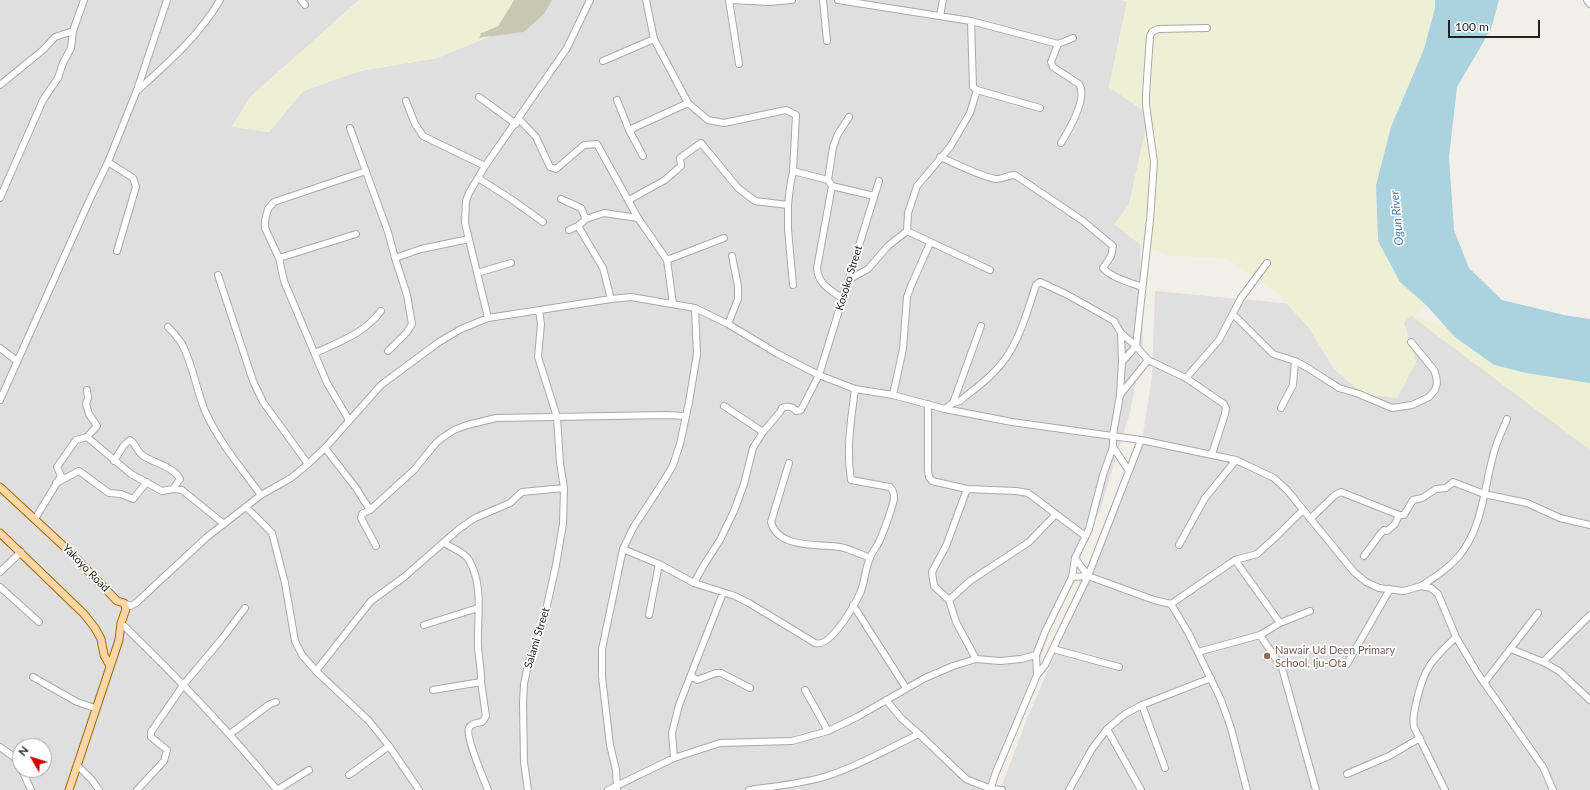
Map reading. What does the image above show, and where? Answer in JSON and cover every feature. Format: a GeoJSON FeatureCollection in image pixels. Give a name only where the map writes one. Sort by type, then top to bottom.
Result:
{"type":"FeatureCollection","features":[{"type":"Feature","properties":{"kind":"main road","name":"Yakoyo Road"},"geometry":{"type":"LineString","coordinates":[[0,487],[76,557],[117,601],[124,602]]}},
{"type":"Feature","properties":{"kind":"main road"},"geometry":{"type":"LineString","coordinates":[[0,533],[84,614],[95,628],[101,639],[104,655],[110,666]]}},
{"type":"Feature","properties":{"kind":"main road"},"geometry":{"type":"LineString","coordinates":[[69,790],[118,640],[121,623],[126,609],[124,602]]}},
{"type":"Feature","properties":{"kind":"street"},"geometry":{"type":"LineString","coordinates":[[0,198],[43,100],[58,78],[63,63],[71,48],[73,31],[84,0]]}},
{"type":"Feature","properties":{"kind":"street"},"geometry":{"type":"LineString","coordinates":[[0,400],[108,162],[137,90],[167,0]]}},
{"type":"Feature","properties":{"kind":"street"},"geometry":{"type":"LineString","coordinates":[[137,90],[176,56],[213,12],[220,0]]}},
{"type":"Feature","properties":{"kind":"street"},"geometry":{"type":"LineString","coordinates":[[488,318],[465,223],[466,201],[485,166],[567,48],[590,0]]}},
{"type":"Feature","properties":{"kind":"street"},"geometry":{"type":"LineString","coordinates":[[646,0],[654,39],[688,103],[708,120],[724,123],[786,110],[796,115],[793,171],[788,205],[792,285]]}},
{"type":"Feature","properties":{"kind":"street"},"geometry":{"type":"LineString","coordinates":[[729,0],[739,64]]}},
{"type":"Feature","properties":{"kind":"street"},"geometry":{"type":"LineString","coordinates":[[732,0],[792,0]]}},
{"type":"Feature","properties":{"kind":"street"},"geometry":{"type":"LineString","coordinates":[[823,0],[827,41]]}},
{"type":"Feature","properties":{"kind":"street"},"geometry":{"type":"LineString","coordinates":[[838,0],[870,3],[971,21],[1058,44],[1073,38]]}},
{"type":"Feature","properties":{"kind":"street"},"geometry":{"type":"LineString","coordinates":[[940,16],[943,0]]}},
{"type":"Feature","properties":{"kind":"street"},"geometry":{"type":"LineString","coordinates":[[1587,0],[1590,4]]}},
{"type":"Feature","properties":{"kind":"street"},"geometry":{"type":"LineString","coordinates":[[971,21],[973,87],[977,90],[1040,108]]}},
{"type":"Feature","properties":{"kind":"street"},"geometry":{"type":"LineString","coordinates":[[1122,362],[1136,346],[1150,220],[1154,167],[1146,105],[1151,34],[1158,29],[1207,28]]}},
{"type":"Feature","properties":{"kind":"street"},"geometry":{"type":"LineString","coordinates":[[0,85],[43,50],[55,37],[73,31]]}},
{"type":"Feature","properties":{"kind":"street"},"geometry":{"type":"LineString","coordinates":[[603,62],[654,39]]}},
{"type":"Feature","properties":{"kind":"street"},"geometry":{"type":"LineString","coordinates":[[1058,44],[1052,62],[1053,67],[1079,84],[1082,88],[1082,93],[1074,119],[1061,143]]}},
{"type":"Feature","properties":{"kind":"street"},"geometry":{"type":"LineString","coordinates":[[907,232],[908,213],[917,186],[950,147],[970,114],[977,90]]}},
{"type":"Feature","properties":{"kind":"street"},"geometry":{"type":"LineString","coordinates":[[479,97],[517,122],[536,137],[550,167],[556,169],[584,145],[597,144],[638,218],[667,260],[673,304]]}},
{"type":"Feature","properties":{"kind":"street"},"geometry":{"type":"LineString","coordinates":[[617,100],[629,130],[642,156]]}},
{"type":"Feature","properties":{"kind":"street"},"geometry":{"type":"LineString","coordinates":[[406,101],[415,124],[423,136],[485,166]]}},
{"type":"Feature","properties":{"kind":"street"},"geometry":{"type":"LineString","coordinates":[[629,130],[688,103]]}},
{"type":"Feature","properties":{"kind":"street"},"geometry":{"type":"LineString","coordinates":[[828,180],[838,134],[849,117]]}},
{"type":"Feature","properties":{"kind":"street"},"geometry":{"type":"LineString","coordinates":[[350,128],[388,232],[407,295],[412,324],[407,332],[388,352]]}},
{"type":"Feature","properties":{"kind":"street"},"geometry":{"type":"LineString","coordinates":[[629,200],[665,180],[682,166],[680,158],[701,143],[738,188],[755,201],[788,205]]}},
{"type":"Feature","properties":{"kind":"street"},"geometry":{"type":"LineString","coordinates":[[940,157],[998,180],[1008,175],[1015,175],[1083,221],[1113,246],[1112,256],[1103,268],[1104,270],[1115,277],[1142,287]]}},
{"type":"Feature","properties":{"kind":"street"},"geometry":{"type":"LineString","coordinates":[[108,162],[133,178],[136,187],[117,251]]}},
{"type":"Feature","properties":{"kind":"street"},"geometry":{"type":"LineString","coordinates":[[349,420],[327,383],[316,353],[284,281],[279,258],[265,228],[265,221],[271,203],[366,171]]}},
{"type":"Feature","properties":{"kind":"street"},"geometry":{"type":"LineString","coordinates":[[793,171],[828,180],[832,186],[874,196]]}},
{"type":"Feature","properties":{"kind":"street"},"geometry":{"type":"LineString","coordinates":[[478,178],[542,222]]}},
{"type":"Feature","properties":{"kind":"street","name":"Kosoko Street"},"geometry":{"type":"LineString","coordinates":[[763,432],[782,408],[789,406],[795,408],[796,411],[801,410],[819,375],[850,279],[879,181]]}},
{"type":"Feature","properties":{"kind":"street"},"geometry":{"type":"LineString","coordinates":[[832,186],[818,259],[818,275],[822,284],[843,299]]}},
{"type":"Feature","properties":{"kind":"street"},"geometry":{"type":"LineString","coordinates":[[561,199],[581,208],[586,219]]}},
{"type":"Feature","properties":{"kind":"street"},"geometry":{"type":"LineString","coordinates":[[569,230],[578,226],[586,219],[604,213],[638,218]]}},
{"type":"Feature","properties":{"kind":"street"},"geometry":{"type":"LineString","coordinates":[[578,226],[603,268],[611,298]]}},
{"type":"Feature","properties":{"kind":"street"},"geometry":{"type":"LineString","coordinates":[[907,232],[990,270]]}},
{"type":"Feature","properties":{"kind":"street"},"geometry":{"type":"LineString","coordinates":[[850,279],[868,269],[888,246],[907,232]]}},
{"type":"Feature","properties":{"kind":"street"},"geometry":{"type":"LineString","coordinates":[[279,258],[356,234]]}},
{"type":"Feature","properties":{"kind":"street"},"geometry":{"type":"LineString","coordinates":[[667,260],[724,238]]}},
{"type":"Feature","properties":{"kind":"street"},"geometry":{"type":"LineString","coordinates":[[395,258],[421,249],[469,239]]}},
{"type":"Feature","properties":{"kind":"street"},"geometry":{"type":"LineString","coordinates":[[893,395],[903,349],[907,297],[910,286],[930,243]]}},
{"type":"Feature","properties":{"kind":"street"},"geometry":{"type":"LineString","coordinates":[[728,324],[738,299],[738,286],[732,256]]}},
{"type":"Feature","properties":{"kind":"street"},"geometry":{"type":"LineString","coordinates":[[477,273],[511,263]]}},
{"type":"Feature","properties":{"kind":"street"},"geometry":{"type":"LineString","coordinates":[[1186,378],[1215,345],[1241,298],[1267,263]]}},
{"type":"Feature","properties":{"kind":"street"},"geometry":{"type":"LineString","coordinates":[[218,275],[253,381],[263,402],[308,464]]}},
{"type":"Feature","properties":{"kind":"street"},"geometry":{"type":"LineString","coordinates":[[945,409],[953,403],[960,401],[994,372],[1006,358],[1019,333],[1038,283],[1066,294],[1114,321],[1121,333],[1136,346],[1148,360],[1186,378],[1218,399],[1226,408],[1212,454]]}},
{"type":"Feature","properties":{"kind":"street"},"geometry":{"type":"LineString","coordinates":[[124,602],[130,606],[136,603],[207,537],[261,495],[291,478],[308,464],[325,448],[381,385],[439,342],[461,329],[488,318],[611,298],[631,297],[695,308],[728,324],[778,354],[819,375],[855,389],[893,395],[945,409],[1012,422],[1113,435],[1236,460],[1274,478],[1287,490],[1354,572],[1366,582],[1379,588],[1404,591],[1421,586],[1449,567],[1466,547],[1475,529],[1493,456],[1507,419]]}},
{"type":"Feature","properties":{"kind":"street"},"geometry":{"type":"LineString","coordinates":[[617,788],[610,745],[601,662],[623,549],[633,528],[657,493],[673,465],[680,444],[697,354],[695,308]]}},
{"type":"Feature","properties":{"kind":"street"},"geometry":{"type":"LineString","coordinates":[[539,310],[540,329],[538,357],[557,417]]}},
{"type":"Feature","properties":{"kind":"street"},"geometry":{"type":"LineString","coordinates":[[316,353],[358,332],[381,311]]}},
{"type":"Feature","properties":{"kind":"street"},"geometry":{"type":"LineString","coordinates":[[1233,314],[1273,354],[1295,361],[1321,375],[1339,388],[1359,394],[1392,408],[1403,408],[1422,402],[1429,398],[1435,390],[1437,383],[1434,370],[1411,342]]}},
{"type":"Feature","properties":{"kind":"street"},"geometry":{"type":"LineString","coordinates":[[953,403],[981,326]]}},
{"type":"Feature","properties":{"kind":"street"},"geometry":{"type":"LineString","coordinates":[[168,327],[181,342],[187,355],[194,380],[213,427],[222,442],[261,495]]}},
{"type":"Feature","properties":{"kind":"street"},"geometry":{"type":"LineString","coordinates":[[990,790],[1036,675],[1036,655],[1045,632],[1072,577],[1075,558],[1089,529],[1103,475],[1113,447],[1113,435],[1120,395],[1122,362],[1121,333]]}},
{"type":"Feature","properties":{"kind":"street"},"geometry":{"type":"LineString","coordinates":[[0,348],[17,361]]}},
{"type":"Feature","properties":{"kind":"street"},"geometry":{"type":"LineString","coordinates":[[1120,395],[1148,360]]}},
{"type":"Feature","properties":{"kind":"street"},"geometry":{"type":"LineString","coordinates":[[1281,408],[1294,382],[1295,361]]}},
{"type":"Feature","properties":{"kind":"street"},"geometry":{"type":"LineString","coordinates":[[623,549],[658,564],[694,583],[735,596],[819,645],[822,644],[832,637],[861,591],[870,558],[879,542],[894,500],[893,490],[890,487],[851,480],[848,448],[855,389]]}},
{"type":"Feature","properties":{"kind":"street"},"geometry":{"type":"LineString","coordinates":[[35,519],[61,476],[57,467],[61,460],[76,440],[87,437],[97,426],[89,414],[86,404],[88,398],[87,390]]}},
{"type":"Feature","properties":{"kind":"street"},"geometry":{"type":"LineString","coordinates":[[928,404],[929,477],[932,481],[935,483],[968,489],[1028,493],[1085,536]]}},
{"type":"Feature","properties":{"kind":"street"},"geometry":{"type":"LineString","coordinates":[[694,583],[727,527],[740,497],[753,448],[763,432],[724,406]]}},
{"type":"Feature","properties":{"kind":"street"},"geometry":{"type":"LineString","coordinates":[[376,546],[361,518],[362,514],[370,510],[420,463],[436,443],[454,430],[479,421],[496,418],[666,415],[685,416]]}},
{"type":"Feature","properties":{"kind":"street","name":"Salami Street"},"geometry":{"type":"LineString","coordinates":[[528,790],[524,762],[524,684],[528,665],[544,619],[563,524],[564,488],[560,463],[557,417]]}},
{"type":"Feature","properties":{"kind":"street"},"geometry":{"type":"LineString","coordinates":[[87,437],[131,474],[162,491],[173,489],[182,490],[224,524]]}},
{"type":"Feature","properties":{"kind":"street"},"geometry":{"type":"LineString","coordinates":[[114,461],[124,445],[130,440],[136,445],[141,454],[164,466],[178,476],[180,479],[173,489]]}},
{"type":"Feature","properties":{"kind":"street"},"geometry":{"type":"LineString","coordinates":[[1036,675],[1046,665],[1088,576],[1141,440]]}},
{"type":"Feature","properties":{"kind":"street"},"geometry":{"type":"LineString","coordinates":[[1113,447],[1129,471]]}},
{"type":"Feature","properties":{"kind":"street"},"geometry":{"type":"LineString","coordinates":[[325,448],[356,488],[370,510]]}},
{"type":"Feature","properties":{"kind":"street"},"geometry":{"type":"LineString","coordinates":[[1179,545],[1205,498],[1236,460]]}},
{"type":"Feature","properties":{"kind":"street"},"geometry":{"type":"LineString","coordinates":[[789,463],[771,522],[773,529],[783,537],[804,545],[840,547],[870,558]]}},
{"type":"Feature","properties":{"kind":"street"},"geometry":{"type":"LineString","coordinates":[[56,483],[79,471],[109,493],[121,494],[134,499],[147,482]]}},
{"type":"Feature","properties":{"kind":"street"},"geometry":{"type":"LineString","coordinates":[[1310,519],[1335,495],[1341,492],[1399,515],[1406,513],[1413,500],[1422,498],[1436,489],[1446,488],[1453,482],[1484,494],[1527,503],[1560,518],[1590,525]]}},
{"type":"Feature","properties":{"kind":"street"},"geometry":{"type":"LineString","coordinates":[[316,671],[371,601],[404,577],[470,520],[510,503],[521,493],[564,488]]}},
{"type":"Feature","properties":{"kind":"street"},"geometry":{"type":"LineString","coordinates":[[968,489],[946,546],[932,572],[934,586],[949,600],[956,622],[976,659]]}},
{"type":"Feature","properties":{"kind":"street"},"geometry":{"type":"LineString","coordinates":[[246,508],[272,533],[285,583],[295,641],[302,655],[316,671],[369,721],[389,746],[419,790]]}},
{"type":"Feature","properties":{"kind":"street"},"geometry":{"type":"LineString","coordinates":[[1170,604],[1235,560],[1257,554],[1303,510]]}},
{"type":"Feature","properties":{"kind":"street"},"geometry":{"type":"LineString","coordinates":[[949,600],[970,581],[1029,542],[1056,514]]}},
{"type":"Feature","properties":{"kind":"street"},"geometry":{"type":"LineString","coordinates":[[1364,556],[1381,533],[1384,530],[1387,531],[1395,524],[1399,515]]}},
{"type":"Feature","properties":{"kind":"street"},"geometry":{"type":"LineString","coordinates":[[444,543],[465,555],[478,583],[478,645],[486,716],[482,722],[470,726],[468,728],[468,732],[472,749],[488,790]]}},
{"type":"Feature","properties":{"kind":"street"},"geometry":{"type":"LineString","coordinates":[[0,572],[21,552]]}},
{"type":"Feature","properties":{"kind":"street"},"geometry":{"type":"LineString","coordinates":[[1075,558],[1088,576]]}},
{"type":"Feature","properties":{"kind":"street"},"geometry":{"type":"LineString","coordinates":[[1235,560],[1280,623]]}},
{"type":"Feature","properties":{"kind":"street"},"geometry":{"type":"LineString","coordinates":[[649,615],[658,564]]}},
{"type":"Feature","properties":{"kind":"street"},"geometry":{"type":"LineString","coordinates":[[1072,577],[1088,576],[1154,600],[1170,604],[1198,652],[1221,700],[1231,728],[1248,790]]}},
{"type":"Feature","properties":{"kind":"street"},"geometry":{"type":"LineString","coordinates":[[1421,586],[1431,588],[1438,594],[1456,637],[1484,683],[1543,768],[1553,790]]}},
{"type":"Feature","properties":{"kind":"street"},"geometry":{"type":"LineString","coordinates":[[0,587],[39,622]]}},
{"type":"Feature","properties":{"kind":"street"},"geometry":{"type":"LineString","coordinates":[[1347,664],[1390,589]]}},
{"type":"Feature","properties":{"kind":"street"},"geometry":{"type":"LineString","coordinates":[[674,758],[672,733],[679,705],[723,593]]}},
{"type":"Feature","properties":{"kind":"street"},"geometry":{"type":"LineString","coordinates":[[853,605],[906,688]]}},
{"type":"Feature","properties":{"kind":"street"},"geometry":{"type":"LineString","coordinates":[[137,790],[166,757],[167,750],[151,737],[151,732],[184,684],[221,640],[245,608]]}},
{"type":"Feature","properties":{"kind":"street"},"geometry":{"type":"LineString","coordinates":[[424,625],[478,608]]}},
{"type":"Feature","properties":{"kind":"street"},"geometry":{"type":"LineString","coordinates":[[1198,652],[1260,635],[1280,623],[1310,612]]}},
{"type":"Feature","properties":{"kind":"street"},"geometry":{"type":"LineString","coordinates":[[1484,683],[1538,613]]}},
{"type":"Feature","properties":{"kind":"street"},"geometry":{"type":"LineString","coordinates":[[1544,662],[1590,615]]}},
{"type":"Feature","properties":{"kind":"street"},"geometry":{"type":"LineString","coordinates":[[121,623],[184,684],[230,734],[277,790],[310,770]]}},
{"type":"Feature","properties":{"kind":"street"},"geometry":{"type":"LineString","coordinates":[[1260,635],[1282,668],[1316,790]]}},
{"type":"Feature","properties":{"kind":"street"},"geometry":{"type":"LineString","coordinates":[[1445,790],[1414,727],[1412,719],[1424,674],[1431,662],[1456,637]]}},
{"type":"Feature","properties":{"kind":"street"},"geometry":{"type":"LineString","coordinates":[[1054,649],[1119,666]]}},
{"type":"Feature","properties":{"kind":"street"},"geometry":{"type":"LineString","coordinates":[[1511,649],[1544,662],[1559,671],[1590,700]]}},
{"type":"Feature","properties":{"kind":"street"},"geometry":{"type":"LineString","coordinates":[[608,790],[617,788],[674,758],[720,743],[792,741],[828,731],[858,717],[906,688],[940,671],[976,659],[1021,659],[1036,655]]}},
{"type":"Feature","properties":{"kind":"street"},"geometry":{"type":"LineString","coordinates":[[691,676],[698,680],[716,673],[721,673],[750,688]]}},
{"type":"Feature","properties":{"kind":"street"},"geometry":{"type":"LineString","coordinates":[[33,677],[77,702],[95,708]]}},
{"type":"Feature","properties":{"kind":"street"},"geometry":{"type":"LineString","coordinates":[[1068,790],[1084,761],[1107,729],[1125,714],[1142,705],[1211,678]]}},
{"type":"Feature","properties":{"kind":"street"},"geometry":{"type":"LineString","coordinates":[[433,690],[481,682]]}},
{"type":"Feature","properties":{"kind":"street"},"geometry":{"type":"LineString","coordinates":[[805,690],[828,731]]}},
{"type":"Feature","properties":{"kind":"street"},"geometry":{"type":"LineString","coordinates":[[886,700],[902,719],[966,779],[990,790],[1002,790]]}},
{"type":"Feature","properties":{"kind":"street"},"geometry":{"type":"LineString","coordinates":[[230,734],[270,704],[276,702]]}},
{"type":"Feature","properties":{"kind":"street"},"geometry":{"type":"LineString","coordinates":[[1142,705],[1165,768]]}},
{"type":"Feature","properties":{"kind":"street"},"geometry":{"type":"LineString","coordinates":[[1107,729],[1141,790]]}},
{"type":"Feature","properties":{"kind":"street"},"geometry":{"type":"LineString","coordinates":[[749,790],[794,784],[827,776],[853,766],[919,734]]}},
{"type":"Feature","properties":{"kind":"street"},"geometry":{"type":"LineString","coordinates":[[1347,774],[1389,756],[1420,738]]}},
{"type":"Feature","properties":{"kind":"street"},"geometry":{"type":"LineString","coordinates":[[349,775],[389,746]]}},
{"type":"Feature","properties":{"kind":"street"},"geometry":{"type":"LineString","coordinates":[[0,747],[12,756]]}},
{"type":"Feature","properties":{"kind":"street"},"geometry":{"type":"LineString","coordinates":[[78,765],[92,780],[98,790]]}},
{"type":"Feature","properties":{"kind":"street"},"geometry":{"type":"LineString","coordinates":[[26,778],[31,790]]}},
{"type":"Feature","properties":{"kind":"shaded area"},"geometry":{"type":"Polygon","coordinates":[[[0,0],[359,0],[252,96],[232,126],[269,132],[303,91],[360,71],[437,58],[491,36],[524,32],[544,14],[552,0],[1123,0],[1127,2],[1109,87],[1149,114],[1129,205],[1114,224],[1140,244],[1143,346],[1130,412],[1100,510],[1060,601],[1020,717],[986,790],[0,790],[0,0]]]}},
{"type":"Feature","properties":{"kind":"shaded area"},"geometry":{"type":"Polygon","coordinates":[[[359,0],[514,0],[498,26],[481,33],[479,38],[491,36],[437,58],[360,71],[303,91],[269,132],[232,127],[251,96],[359,0]]]}},
{"type":"Feature","properties":{"kind":"shaded area"},"geometry":{"type":"Polygon","coordinates":[[[514,0],[552,0],[544,14],[524,32],[479,38],[481,33],[498,26],[514,0]]]}},
{"type":"Feature","properties":{"kind":"shaded area"},"geometry":{"type":"Polygon","coordinates":[[[1123,0],[1435,0],[1435,8],[1424,49],[1391,127],[1376,185],[1378,241],[1400,282],[1426,305],[1412,316],[1590,370],[1590,450],[1411,316],[1404,322],[1416,362],[1397,398],[1363,394],[1334,369],[1308,327],[1276,292],[1226,258],[1169,256],[1140,244],[1114,224],[1129,205],[1149,114],[1109,87],[1127,2],[1123,0]]]}},
{"type":"Feature","properties":{"kind":"shaded area"},"geometry":{"type":"Polygon","coordinates":[[[1155,291],[1410,315],[1590,390],[1590,790],[1000,790],[1028,716],[1081,595],[1141,448],[1152,376],[1155,291]]]}},
{"type":"Feature","properties":{"kind":"water","name":"Ogun River"},"geometry":{"type":"Polygon","coordinates":[[[1435,0],[1499,0],[1491,29],[1457,87],[1449,157],[1454,230],[1469,268],[1502,300],[1564,315],[1590,319],[1590,383],[1526,373],[1494,365],[1455,337],[1426,305],[1400,282],[1378,241],[1376,185],[1391,127],[1424,49],[1435,8],[1435,0]]]}},
{"type":"Feature","properties":{"kind":"place","name":"Nawair Ud Deen Primary School, Iju-Ota"},"geometry":{"type":"Point","coordinates":[1267,656]}}]}
